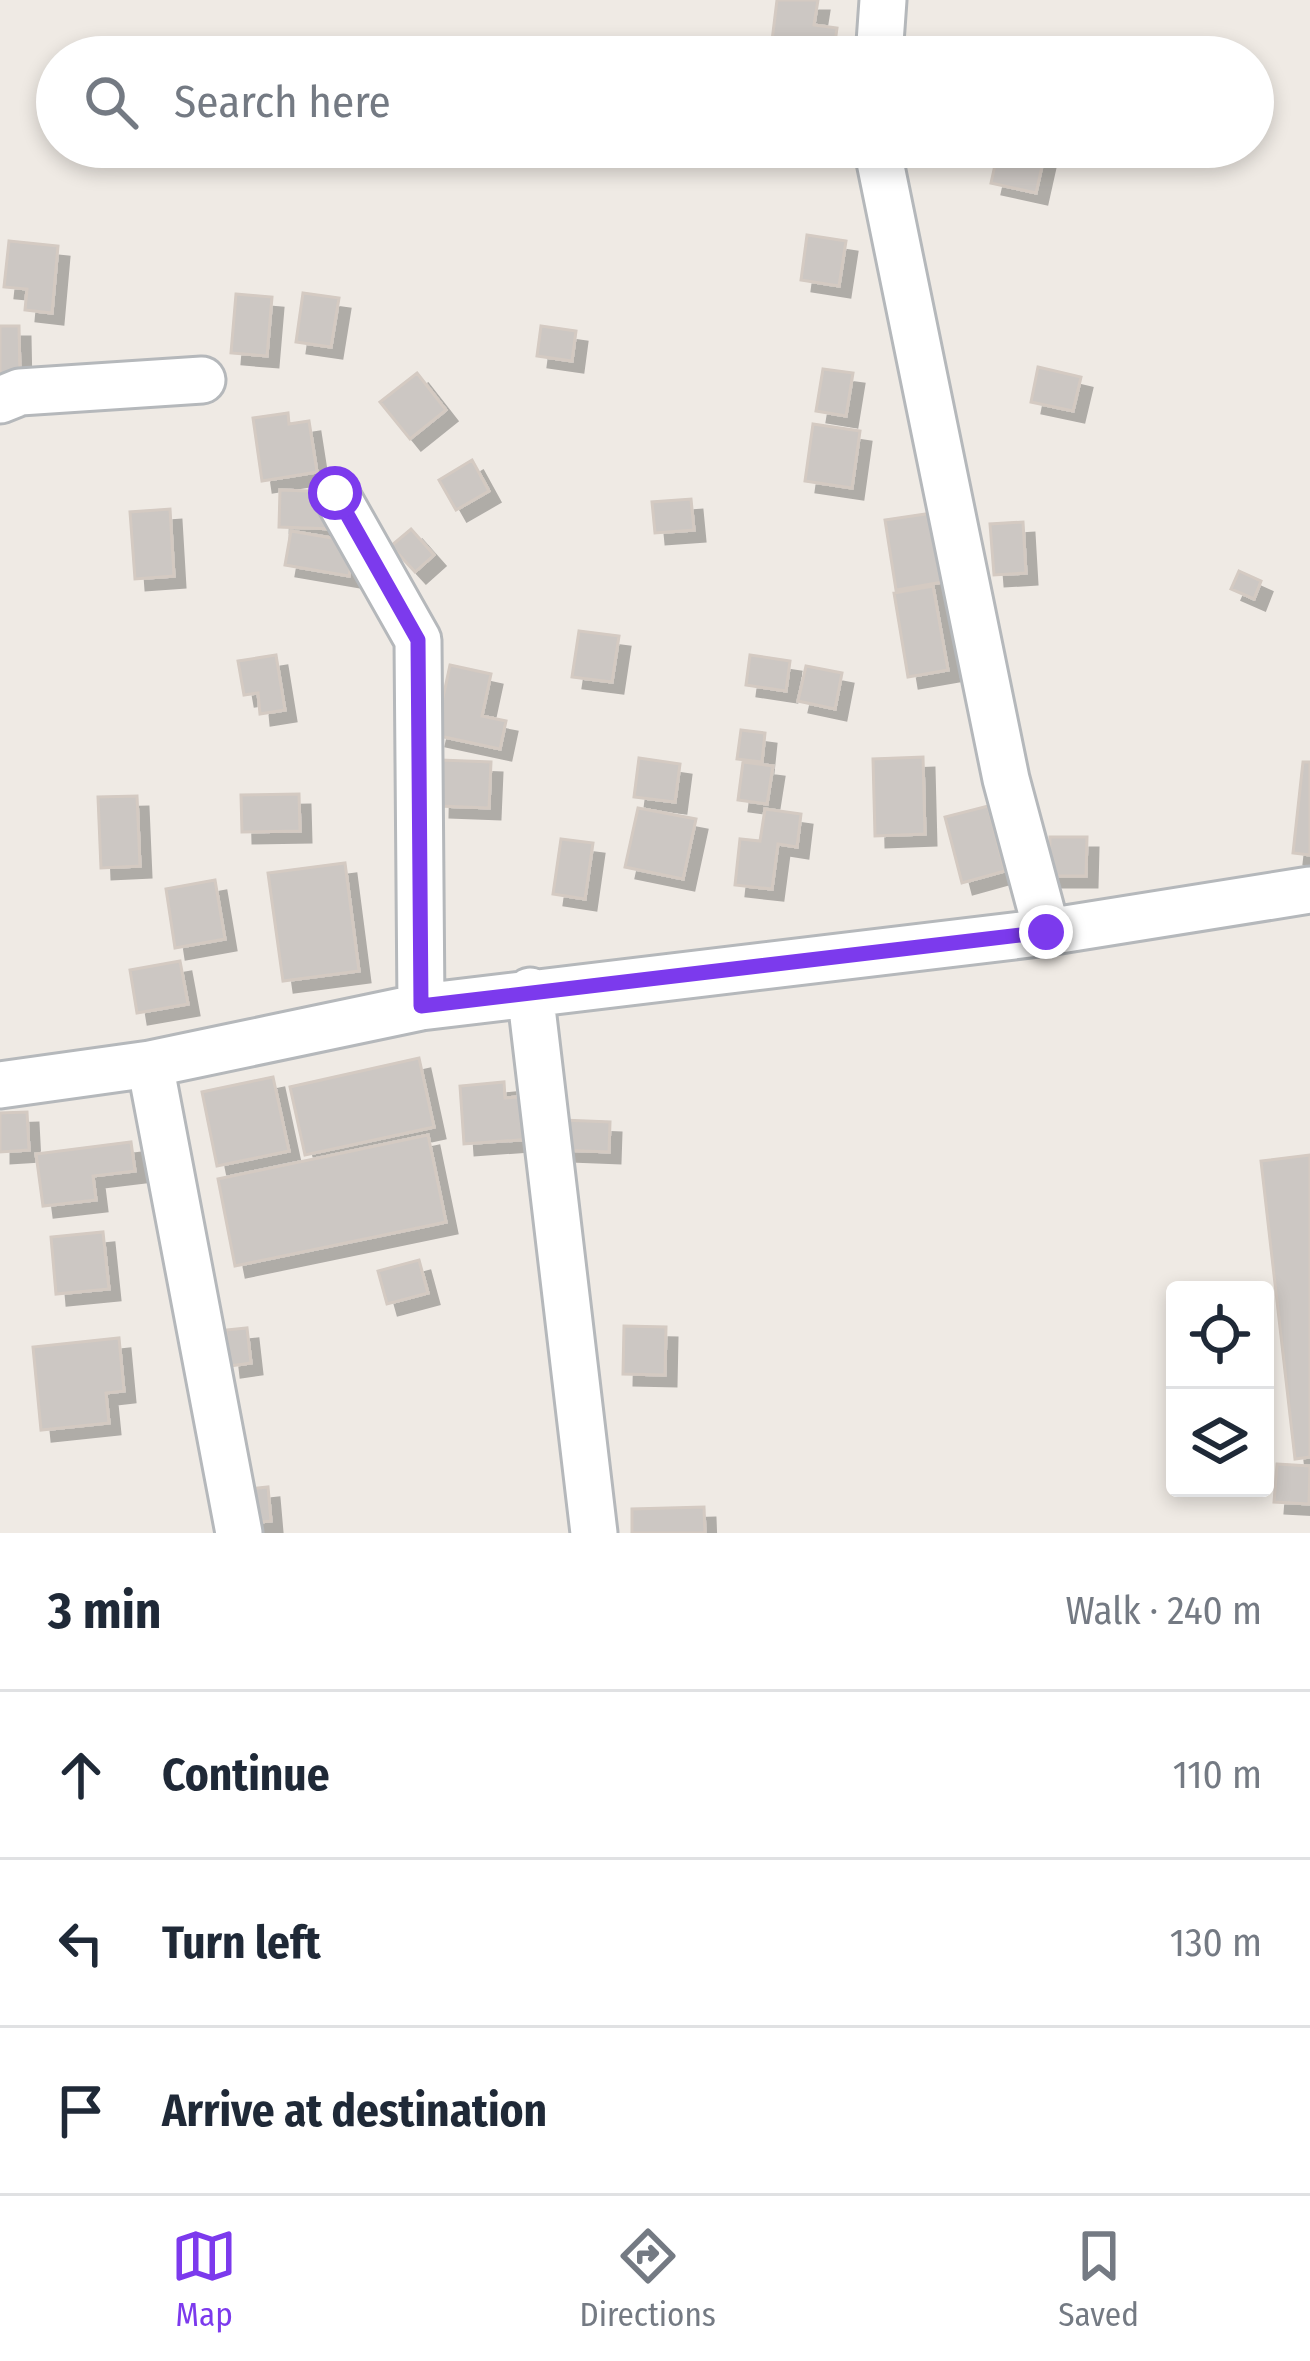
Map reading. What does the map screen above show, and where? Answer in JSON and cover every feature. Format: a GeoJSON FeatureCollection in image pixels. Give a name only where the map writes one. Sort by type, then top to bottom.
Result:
{"type":"FeatureCollection","features":[{"type":"Feature","properties":{"kind":"street"},"geometry":{"type":"LineString","coordinates":[[881,36],[884,0]]}},
{"type":"Feature","properties":{"kind":"street"},"geometry":{"type":"LineString","coordinates":[[882,168],[1006,779],[1046,932]]}},
{"type":"Feature","properties":{"kind":"street"},"geometry":{"type":"LineString","coordinates":[[0,400],[20,392],[202,380]]}},
{"type":"Feature","properties":{"kind":"street"},"geometry":{"type":"LineString","coordinates":[[335,493],[418,640],[421,1006]]}},
{"type":"Feature","properties":{"kind":"street"},"geometry":{"type":"LineString","coordinates":[[0,1084],[150,1064],[421,1006],[1046,932],[1310,890]]}},
{"type":"Feature","properties":{"kind":"street"},"geometry":{"type":"LineString","coordinates":[[530,992],[594,1533]]}},
{"type":"Feature","properties":{"kind":"street"},"geometry":{"type":"LineString","coordinates":[[150,1064],[239,1533]]}},
{"type":"Feature","properties":{"kind":"building"},"geometry":{"type":"Polygon","coordinates":[[[777,0],[818,0],[814,25],[837,28],[836,36],[773,36],[777,0]]]}},
{"type":"Feature","properties":{"kind":"building"},"geometry":{"type":"Polygon","coordinates":[[[994,168],[1042,168],[1036,193],[991,183],[994,168]]]}},
{"type":"Feature","properties":{"kind":"building"},"geometry":{"type":"Polygon","coordinates":[[[807,235],[846,241],[839,286],[801,280],[807,235]]]}},
{"type":"Feature","properties":{"kind":"building"},"geometry":{"type":"Polygon","coordinates":[[[9,241],[58,246],[52,313],[25,310],[27,289],[4,287],[9,241]]]}},
{"type":"Feature","properties":{"kind":"building"},"geometry":{"type":"Polygon","coordinates":[[[303,293],[339,298],[331,347],[296,342],[303,293]]]}},
{"type":"Feature","properties":{"kind":"building"},"geometry":{"type":"Polygon","coordinates":[[[236,294],[272,297],[267,356],[231,353],[236,294]]]}},
{"type":"Feature","properties":{"kind":"building"},"geometry":{"type":"Polygon","coordinates":[[[0,326],[19,326],[20,376],[0,377],[0,326]]]}},
{"type":"Feature","properties":{"kind":"building"},"geometry":{"type":"Polygon","coordinates":[[[541,326],[576,331],[572,361],[537,356],[541,326]]]}},
{"type":"Feature","properties":{"kind":"building"},"geometry":{"type":"Polygon","coordinates":[[[1038,367],[1081,377],[1073,411],[1031,402],[1038,367]]]}},
{"type":"Feature","properties":{"kind":"building"},"geometry":{"type":"Polygon","coordinates":[[[823,369],[853,373],[846,416],[816,411],[823,369]]]}},
{"type":"Feature","properties":{"kind":"building"},"geometry":{"type":"Polygon","coordinates":[[[417,373],[446,410],[410,439],[380,402],[417,373]]]}},
{"type":"Feature","properties":{"kind":"building"},"geometry":{"type":"Polygon","coordinates":[[[288,413],[289,424],[309,421],[317,472],[262,481],[253,418],[288,413]]]}},
{"type":"Feature","properties":{"kind":"building"},"geometry":{"type":"Polygon","coordinates":[[[813,424],[860,431],[852,488],[805,481],[813,424]]]}},
{"type":"Feature","properties":{"kind":"building"},"geometry":{"type":"Polygon","coordinates":[[[472,460],[489,491],[456,510],[439,480],[472,460]]]}},
{"type":"Feature","properties":{"kind":"building"},"geometry":{"type":"Polygon","coordinates":[[[280,490],[336,492],[334,529],[279,527],[280,490]]]}},
{"type":"Feature","properties":{"kind":"building"},"geometry":{"type":"Polygon","coordinates":[[[691,499],[694,530],[655,533],[652,502],[691,499]]]}},
{"type":"Feature","properties":{"kind":"building"},"geometry":{"type":"Polygon","coordinates":[[[170,509],[174,576],[135,579],[130,512],[170,509]]]}},
{"type":"Feature","properties":{"kind":"building"},"geometry":{"type":"Polygon","coordinates":[[[939,512],[949,581],[896,590],[885,520],[939,512]]]}},
{"type":"Feature","properties":{"kind":"building"},"geometry":{"type":"Polygon","coordinates":[[[1023,522],[1026,573],[994,575],[990,524],[1023,522]]]}},
{"type":"Feature","properties":{"kind":"building"},"geometry":{"type":"Polygon","coordinates":[[[411,529],[434,555],[415,572],[391,546],[411,529]]]}},
{"type":"Feature","properties":{"kind":"building"},"geometry":{"type":"Polygon","coordinates":[[[291,531],[355,542],[349,576],[285,565],[291,531]]]}},
{"type":"Feature","properties":{"kind":"building"},"geometry":{"type":"Polygon","coordinates":[[[1239,571],[1261,581],[1254,599],[1231,589],[1239,571]]]}},
{"type":"Feature","properties":{"kind":"building"},"geometry":{"type":"Polygon","coordinates":[[[933,586],[948,670],[908,677],[894,593],[933,586]]]}},
{"type":"Feature","properties":{"kind":"building"},"geometry":{"type":"Polygon","coordinates":[[[579,631],[619,636],[612,682],[572,677],[579,631]]]}},
{"type":"Feature","properties":{"kind":"building"},"geometry":{"type":"Polygon","coordinates":[[[276,655],[285,710],[260,714],[258,693],[244,695],[238,661],[276,655]]]}},
{"type":"Feature","properties":{"kind":"building"},"geometry":{"type":"Polygon","coordinates":[[[750,655],[790,661],[786,691],[746,685],[750,655]]]}},
{"type":"Feature","properties":{"kind":"building"},"geometry":{"type":"Polygon","coordinates":[[[450,665],[491,674],[482,716],[506,721],[500,749],[435,735],[450,665]]]}},
{"type":"Feature","properties":{"kind":"building"},"geometry":{"type":"Polygon","coordinates":[[[806,666],[842,673],[835,709],[798,701],[806,666]]]}},
{"type":"Feature","properties":{"kind":"building"},"geometry":{"type":"Polygon","coordinates":[[[741,730],[765,733],[762,762],[737,759],[741,730]]]}},
{"type":"Feature","properties":{"kind":"building"},"geometry":{"type":"Polygon","coordinates":[[[923,757],[925,834],[875,836],[873,759],[923,757]]]}},
{"type":"Feature","properties":{"kind":"building"},"geometry":{"type":"Polygon","coordinates":[[[639,758],[680,764],[675,802],[634,797],[639,758]]]}},
{"type":"Feature","properties":{"kind":"building"},"geometry":{"type":"Polygon","coordinates":[[[440,760],[491,762],[489,808],[439,806],[440,760]]]}},
{"type":"Feature","properties":{"kind":"building"},"geometry":{"type":"Polygon","coordinates":[[[743,762],[773,766],[767,804],[738,800],[743,762]]]}},
{"type":"Feature","properties":{"kind":"building"},"geometry":{"type":"Polygon","coordinates":[[[1303,762],[1310,762],[1310,855],[1293,853],[1303,762]]]}},
{"type":"Feature","properties":{"kind":"building"},"geometry":{"type":"Polygon","coordinates":[[[299,794],[300,831],[242,832],[241,795],[299,794]]]}},
{"type":"Feature","properties":{"kind":"building"},"geometry":{"type":"Polygon","coordinates":[[[137,796],[140,866],[101,868],[98,797],[137,796]]]}},
{"type":"Feature","properties":{"kind":"building"},"geometry":{"type":"Polygon","coordinates":[[[988,806],[1005,871],[962,883],[945,817],[988,806]]]}},
{"type":"Feature","properties":{"kind":"building"},"geometry":{"type":"Polygon","coordinates":[[[638,808],[696,819],[683,879],[625,867],[638,808]]]}},
{"type":"Feature","properties":{"kind":"building"},"geometry":{"type":"Polygon","coordinates":[[[765,809],[801,814],[797,847],[778,844],[772,889],[735,885],[740,839],[760,841],[765,809]]]}},
{"type":"Feature","properties":{"kind":"building"},"geometry":{"type":"Polygon","coordinates":[[[1050,837],[1087,837],[1086,876],[1049,876],[1050,837]]]}},
{"type":"Feature","properties":{"kind":"building"},"geometry":{"type":"Polygon","coordinates":[[[561,839],[593,843],[585,899],[553,894],[561,839]]]}},
{"type":"Feature","properties":{"kind":"building"},"geometry":{"type":"Polygon","coordinates":[[[345,863],[359,971],[283,981],[268,873],[345,863]]]}},
{"type":"Feature","properties":{"kind":"building"},"geometry":{"type":"Polygon","coordinates":[[[215,880],[225,939],[175,948],[166,889],[215,880]]]}},
{"type":"Feature","properties":{"kind":"building"},"geometry":{"type":"Polygon","coordinates":[[[180,961],[188,1004],[137,1013],[130,970],[180,961]]]}},
{"type":"Feature","properties":{"kind":"building"},"geometry":{"type":"Polygon","coordinates":[[[419,1058],[434,1127],[305,1155],[290,1087],[419,1058]]]}},
{"type":"Feature","properties":{"kind":"building"},"geometry":{"type":"Polygon","coordinates":[[[273,1077],[289,1151],[217,1166],[202,1092],[273,1077]]]}},
{"type":"Feature","properties":{"kind":"building"},"geometry":{"type":"Polygon","coordinates":[[[504,1082],[505,1098],[528,1096],[532,1139],[464,1144],[460,1086],[504,1082]]]}},
{"type":"Feature","properties":{"kind":"building"},"geometry":{"type":"Polygon","coordinates":[[[27,1112],[29,1150],[0,1152],[0,1113],[27,1112]]]}},
{"type":"Feature","properties":{"kind":"building"},"geometry":{"type":"Polygon","coordinates":[[[562,1120],[610,1122],[609,1152],[561,1150],[562,1120]]]}},
{"type":"Feature","properties":{"kind":"building"},"geometry":{"type":"Polygon","coordinates":[[[428,1135],[446,1222],[235,1266],[218,1179],[428,1135]]]}},
{"type":"Feature","properties":{"kind":"building"},"geometry":{"type":"Polygon","coordinates":[[[131,1142],[135,1171],[93,1176],[96,1200],[43,1206],[36,1154],[131,1142]]]}},
{"type":"Feature","properties":{"kind":"building"},"geometry":{"type":"Polygon","coordinates":[[[1310,1155],[1310,1457],[1295,1459],[1261,1161],[1310,1155]]]}},
{"type":"Feature","properties":{"kind":"building"},"geometry":{"type":"Polygon","coordinates":[[[103,1232],[109,1289],[56,1294],[51,1237],[103,1232]]]}},
{"type":"Feature","properties":{"kind":"building"},"geometry":{"type":"Polygon","coordinates":[[[419,1260],[428,1293],[387,1304],[378,1271],[419,1260]]]}},
{"type":"Feature","properties":{"kind":"building"},"geometry":{"type":"Polygon","coordinates":[[[624,1326],[666,1327],[665,1375],[623,1374],[624,1326]]]}},
{"type":"Feature","properties":{"kind":"building"},"geometry":{"type":"Polygon","coordinates":[[[247,1328],[251,1363],[230,1366],[226,1330],[247,1328]]]}},
{"type":"Feature","properties":{"kind":"building"},"geometry":{"type":"Polygon","coordinates":[[[119,1338],[124,1391],[106,1393],[109,1423],[41,1430],[33,1347],[119,1338]]]}},
{"type":"Feature","properties":{"kind":"building"},"geometry":{"type":"Polygon","coordinates":[[[1277,1464],[1310,1466],[1309,1504],[1274,1502],[1277,1464]]]}},
{"type":"Feature","properties":{"kind":"building"},"geometry":{"type":"Polygon","coordinates":[[[268,1487],[271,1521],[242,1524],[239,1490],[268,1487]]]}},
{"type":"Feature","properties":{"kind":"building"},"geometry":{"type":"Polygon","coordinates":[[[704,1507],[705,1533],[632,1533],[632,1509],[704,1507]]]}},
{"type":"Feature","properties":{"kind":"route"},"geometry":{"type":"LineString","coordinates":[[335,493],[418,640],[421,1006],[1046,932]]}}]}
